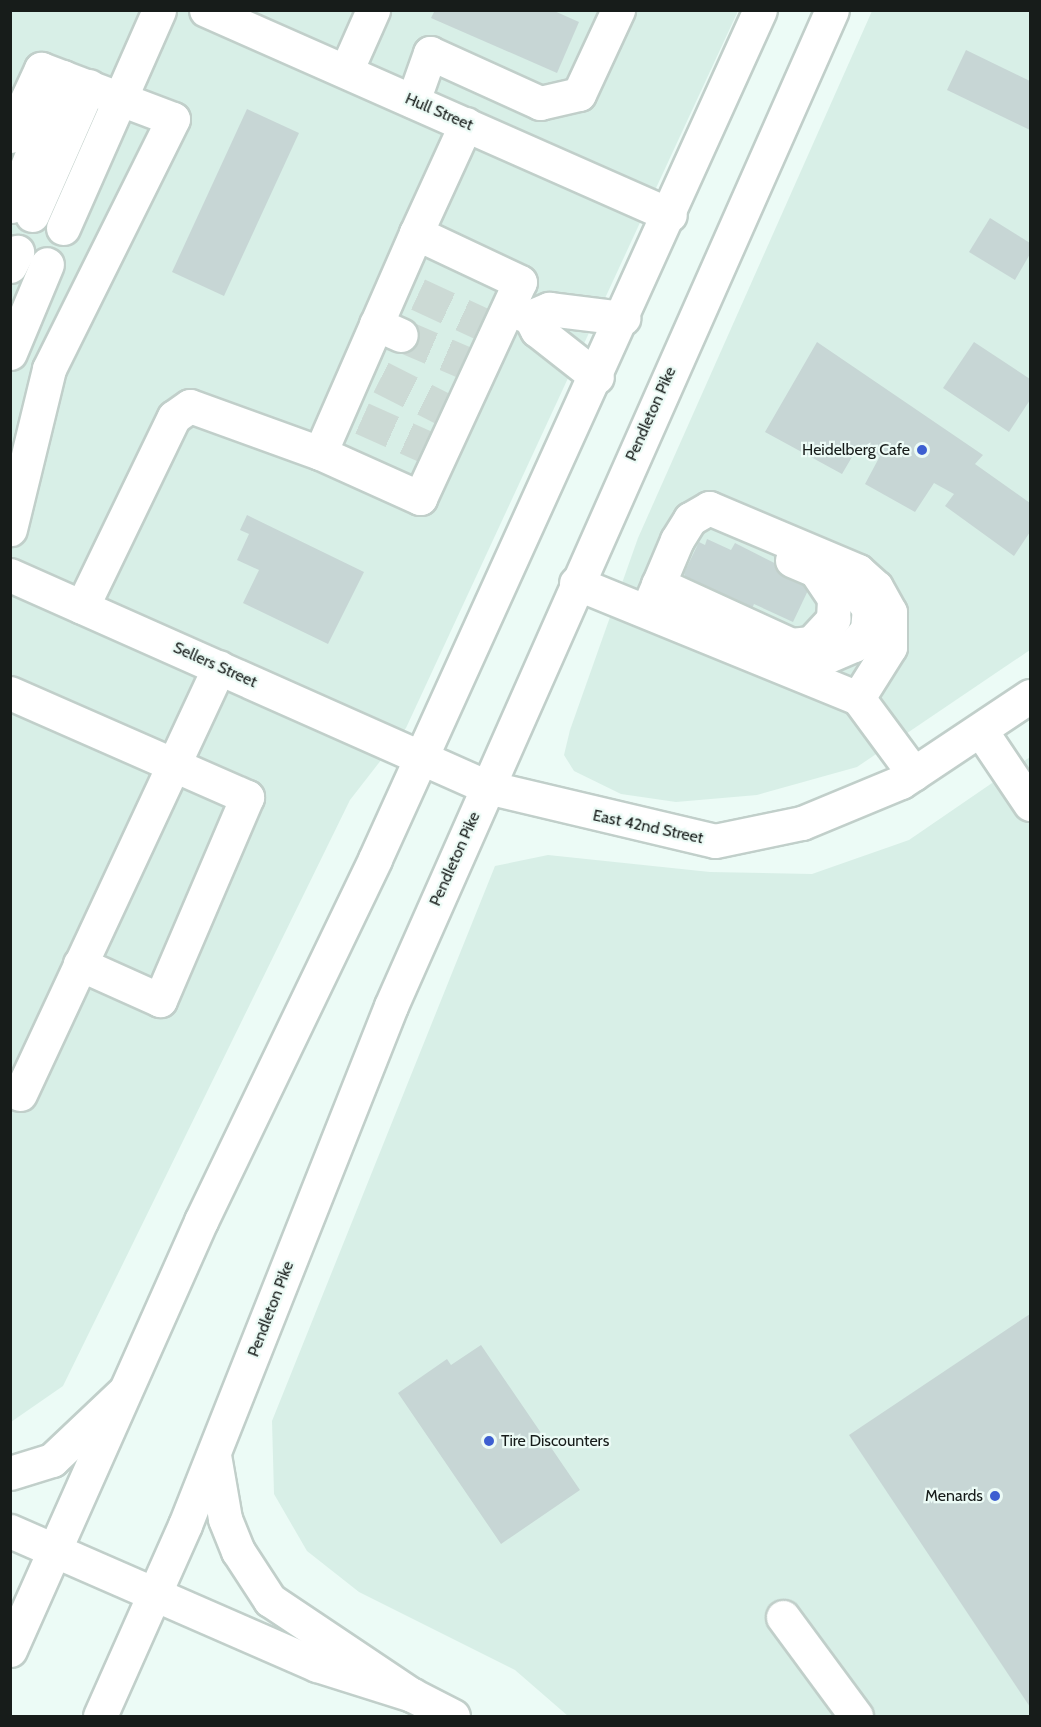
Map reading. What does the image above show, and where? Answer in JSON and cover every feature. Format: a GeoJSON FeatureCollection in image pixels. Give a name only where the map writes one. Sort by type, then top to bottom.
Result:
{"type":"FeatureCollection","features":[{"type":"Feature","properties":{"kind":"main road"},"geometry":{"type":"LineString","coordinates":[[63,228],[159,10]]}},
{"type":"Feature","properties":{"kind":"main road","name":"Hull Street"},"geometry":{"type":"LineString","coordinates":[[206,10],[670,215]]}},
{"type":"Feature","properties":{"kind":"main road"},"geometry":{"type":"LineString","coordinates":[[346,71],[373,10]]}},
{"type":"Feature","properties":{"kind":"main road"},"geometry":{"type":"LineString","coordinates":[[413,101],[430,53],[540,103],[579,94],[618,10]]}},
{"type":"Feature","properties":{"kind":"main road"},"geometry":{"type":"LineString","coordinates":[[10,1650],[125,1391],[597,377],[760,10]]}},
{"type":"Feature","properties":{"kind":"main road","name":"Pendleton Pike"},"geometry":{"type":"LineString","coordinates":[[100,1716],[214,1455],[384,1022],[576,583],[832,10]]}},
{"type":"Feature","properties":{"kind":"main road"},"geometry":{"type":"LineString","coordinates":[[10,136],[41,69],[173,119],[50,369],[10,529]]}},
{"type":"Feature","properties":{"kind":"main road"},"geometry":{"type":"LineString","coordinates":[[21,210],[76,81]]}},
{"type":"Feature","properties":{"kind":"main road"},"geometry":{"type":"LineString","coordinates":[[320,453],[351,412],[388,329],[406,287],[416,233],[466,124]]}},
{"type":"Feature","properties":{"kind":"main road"},"geometry":{"type":"LineString","coordinates":[[82,607],[174,417],[190,406],[320,453],[420,498],[435,451],[472,366],[505,320],[520,282],[416,233]]}},
{"type":"Feature","properties":{"kind":"main road"},"geometry":{"type":"LineString","coordinates":[[47,264],[10,354],[50,369]]}},
{"type":"Feature","properties":{"kind":"main road"},"geometry":{"type":"LineString","coordinates":[[505,320],[549,309],[623,318]]}},
{"type":"Feature","properties":{"kind":"main road"},"geometry":{"type":"LineString","coordinates":[[505,320],[537,330],[597,377]]}},
{"type":"Feature","properties":{"kind":"main road"},"geometry":{"type":"LineString","coordinates":[[653,597],[690,519],[709,508],[858,571],[876,587],[890,612],[890,647],[858,698]]}},
{"type":"Feature","properties":{"kind":"main road"},"geometry":{"type":"LineString","coordinates":[[576,583],[653,597],[790,645],[811,643],[833,619],[834,598],[815,570],[690,519]]}},
{"type":"Feature","properties":{"kind":"main road","name":"Sellers Street"},"geometry":{"type":"LineString","coordinates":[[10,575],[420,755]]}},
{"type":"Feature","properties":{"kind":"main road"},"geometry":{"type":"LineString","coordinates":[[653,597],[858,698],[914,774]]}},
{"type":"Feature","properties":{"kind":"main road"},"geometry":{"type":"LineString","coordinates":[[20,1094],[172,763],[219,667]]}},
{"type":"Feature","properties":{"kind":"main road"},"geometry":{"type":"LineString","coordinates":[[10,693],[247,797],[160,1000],[80,964]]}},
{"type":"Feature","properties":{"kind":"main road","name":"East 42nd Street"},"geometry":{"type":"LineString","coordinates":[[420,755],[487,787],[715,841],[802,823],[914,774],[1030,696]]}},
{"type":"Feature","properties":{"kind":"main road"},"geometry":{"type":"LineString","coordinates":[[981,731],[1030,804]]}},
{"type":"Feature","properties":{"kind":"main road"},"geometry":{"type":"LineString","coordinates":[[10,1473],[52,1460],[125,1391]]}},
{"type":"Feature","properties":{"kind":"main road"},"geometry":{"type":"LineString","coordinates":[[214,1455],[225,1519],[238,1551],[270,1599],[412,1695],[453,1716]]}},
{"type":"Feature","properties":{"kind":"main road"},"geometry":{"type":"LineString","coordinates":[[10,1532],[317,1665],[412,1695]]}},
{"type":"Feature","properties":{"kind":"main road"},"geometry":{"type":"LineString","coordinates":[[783,1617],[856,1716]]}},
{"type":"Feature","properties":{"kind":"shaded area"},"geometry":{"type":"Polygon","coordinates":[[[11,11],[738,11],[406,728],[350,800],[63,1386],[11,1422],[11,11]]]}},
{"type":"Feature","properties":{"kind":"shaded area"},"geometry":{"type":"Polygon","coordinates":[[[872,11],[1030,11],[1030,650],[857,767],[757,795],[676,802],[621,794],[574,771],[564,755],[570,730],[638,538],[872,11]]]}},
{"type":"Feature","properties":{"kind":"shaded area"},"geometry":{"type":"Polygon","coordinates":[[[1030,757],[1030,1716],[568,1716],[515,1670],[359,1592],[307,1551],[274,1494],[272,1421],[495,866],[548,855],[710,872],[812,874],[909,840],[1030,757]]]}},
{"type":"Feature","properties":{"kind":"building"},"geometry":{"type":"Polygon","coordinates":[[[435,10],[552,10],[579,22],[557,73],[431,18],[435,10]]]}},
{"type":"Feature","properties":{"kind":"building"},"geometry":{"type":"Polygon","coordinates":[[[966,50],[1030,81],[1030,130],[947,90],[966,50]]]}},
{"type":"Feature","properties":{"kind":"building"},"geometry":{"type":"Polygon","coordinates":[[[247,109],[299,133],[224,296],[172,272],[247,109]]]}},
{"type":"Feature","properties":{"kind":"building"},"geometry":{"type":"Polygon","coordinates":[[[990,218],[1030,243],[1030,254],[1015,280],[969,252],[990,218]]]}},
{"type":"Feature","properties":{"kind":"building","name":"Heidelberg Cafe"},"geometry":{"type":"Polygon","coordinates":[[[817,342],[983,455],[975,464],[1030,503],[1030,532],[1014,556],[945,506],[954,494],[934,483],[915,512],[865,484],[880,456],[859,445],[842,474],[765,432],[817,342]]]}},
{"type":"Feature","properties":{"kind":"building"},"geometry":{"type":"Polygon","coordinates":[[[974,342],[1030,379],[1030,400],[1009,432],[943,388],[974,342]]]}},
{"type":"Feature","properties":{"kind":"building"},"geometry":{"type":"Polygon","coordinates":[[[247,515],[364,572],[328,644],[243,603],[259,570],[237,560],[249,534],[240,530],[247,515]]]}},
{"type":"Feature","properties":{"kind":"building"},"geometry":{"type":"Polygon","coordinates":[[[707,539],[731,550],[735,543],[812,582],[793,622],[754,604],[751,611],[686,581],[684,573],[699,542],[705,545],[707,539]]]}},
{"type":"Feature","properties":{"kind":"building"},"geometry":{"type":"Polygon","coordinates":[[[1030,1314],[1030,1707],[849,1435],[1030,1314]]]}},
{"type":"Feature","properties":{"kind":"building","name":"Tire Discounters"},"geometry":{"type":"Polygon","coordinates":[[[481,1345],[580,1490],[501,1544],[398,1393],[447,1359],[451,1365],[481,1345]]]}},
{"type":"Feature","properties":{"kind":"tunnel"},"geometry":{"type":"LineString","coordinates":[[418,294],[483,324]]}},
{"type":"Feature","properties":{"kind":"tunnel"},"geometry":{"type":"LineString","coordinates":[[401,335],[464,362]]}},
{"type":"Feature","properties":{"kind":"tunnel"},"geometry":{"type":"LineString","coordinates":[[381,377],[446,410]]}},
{"type":"Feature","properties":{"kind":"tunnel"},"geometry":{"type":"LineString","coordinates":[[362,418],[429,448]]}},
{"type":"Feature","properties":{"kind":"place","name":"Heidelberg Cafe"},"geometry":{"type":"Point","coordinates":[922,450]}},
{"type":"Feature","properties":{"kind":"place","name":"Tire Discounters"},"geometry":{"type":"Point","coordinates":[489,1441]}},
{"type":"Feature","properties":{"kind":"place","name":"Menards"},"geometry":{"type":"Point","coordinates":[995,1496]}}]}
